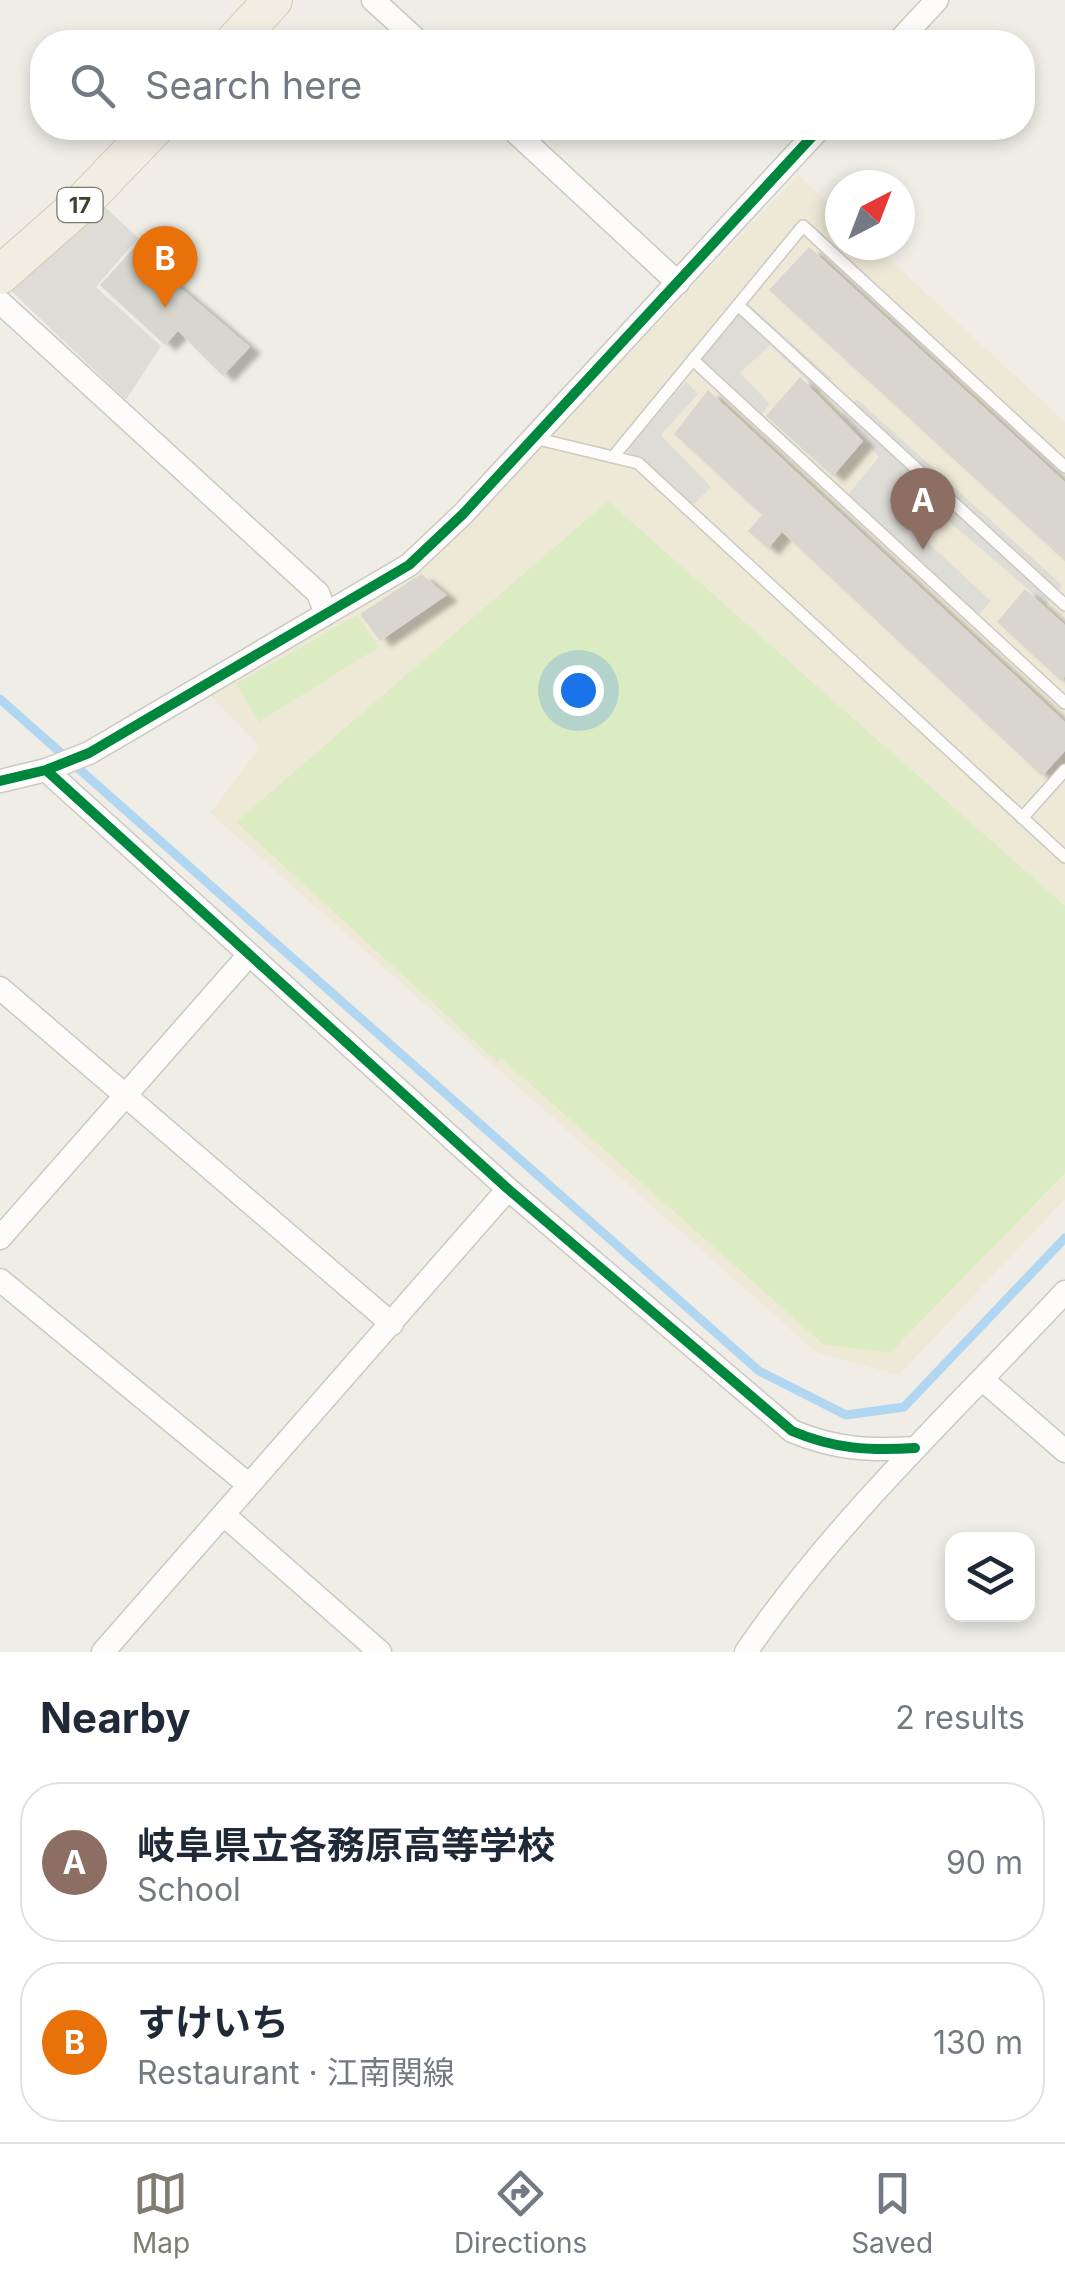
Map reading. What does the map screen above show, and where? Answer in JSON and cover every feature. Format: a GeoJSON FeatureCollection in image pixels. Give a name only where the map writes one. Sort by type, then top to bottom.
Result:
{"type":"FeatureCollection","features":[{"type":"Feature","properties":{"kind":"main road"},"geometry":{"type":"LineString","coordinates":[[245,30],[274,0]]}},
{"type":"Feature","properties":{"kind":"main road","name":"17"},"geometry":{"type":"LineString","coordinates":[[0,275],[85,200],[142,140]]}},
{"type":"Feature","properties":{"kind":"street"},"geometry":{"type":"LineString","coordinates":[[373,0],[406,30]]}},
{"type":"Feature","properties":{"kind":"street"},"geometry":{"type":"LineString","coordinates":[[909,30],[936,0]]}},
{"type":"Feature","properties":{"kind":"street"},"geometry":{"type":"LineString","coordinates":[[523,140],[678,283]]}},
{"type":"Feature","properties":{"kind":"street"},"geometry":{"type":"LineString","coordinates":[[0,781],[89,754],[409,565],[534,438],[809,140]]}},
{"type":"Feature","properties":{"kind":"street"},"geometry":{"type":"LineString","coordinates":[[0,302],[318,593],[326,614]]}},
{"type":"Feature","properties":{"kind":"street"},"geometry":{"type":"LineString","coordinates":[[46,770],[508,1189],[792,1432],[830,1447],[916,1448]]}},
{"type":"Feature","properties":{"kind":"street"},"geometry":{"type":"LineString","coordinates":[[0,1238],[247,956]]}},
{"type":"Feature","properties":{"kind":"street"},"geometry":{"type":"LineString","coordinates":[[0,988],[392,1324]]}},
{"type":"Feature","properties":{"kind":"street"},"geometry":{"type":"LineString","coordinates":[[103,1652],[508,1189]]}},
{"type":"Feature","properties":{"kind":"street"},"geometry":{"type":"LineString","coordinates":[[0,1280],[249,1485]]}},
{"type":"Feature","properties":{"kind":"street"},"geometry":{"type":"LineString","coordinates":[[746,1652],[783,1598],[916,1448],[1065,1292]]}},
{"type":"Feature","properties":{"kind":"street"},"geometry":{"type":"LineString","coordinates":[[983,1380],[1065,1451]]}},
{"type":"Feature","properties":{"kind":"street"},"geometry":{"type":"LineString","coordinates":[[224,1515],[380,1652]]}},
{"type":"Feature","properties":{"kind":"lane"},"geometry":{"type":"LineString","coordinates":[[612,457],[802,226],[1065,467]]}},
{"type":"Feature","properties":{"kind":"lane"},"geometry":{"type":"LineString","coordinates":[[738,305],[1065,605]]}},
{"type":"Feature","properties":{"kind":"lane"},"geometry":{"type":"LineString","coordinates":[[692,360],[1065,703]]}},
{"type":"Feature","properties":{"kind":"lane"},"geometry":{"type":"LineString","coordinates":[[534,438],[638,463],[1065,857]]}},
{"type":"Feature","properties":{"kind":"lane"},"geometry":{"type":"LineString","coordinates":[[1022,818],[1065,770]]}},
{"type":"Feature","properties":{"kind":"shaded area"},"geometry":{"type":"Polygon","coordinates":[[[798,175],[825,200],[825,260],[890,260],[1065,422],[1065,1199],[899,1375],[816,1352],[210,813],[260,747],[208,693],[452,540],[798,175]]]}},
{"type":"Feature","properties":{"kind":"shaded area"},"geometry":{"type":"Polygon","coordinates":[[[103,205],[138,238],[96,287],[161,346],[126,400],[6,286],[69,239],[103,205]]]}},
{"type":"Feature","properties":{"kind":"shaded area"},"geometry":{"type":"Polygon","coordinates":[[[748,304],[832,379],[820,393],[770,345],[740,373],[770,404],[760,417],[699,361],[748,304]]]}},
{"type":"Feature","properties":{"kind":"shaded area"},"geometry":{"type":"Polygon","coordinates":[[[686,381],[698,394],[661,435],[711,487],[693,505],[626,450],[686,381]]]}},
{"type":"Feature","properties":{"kind":"shaded area"},"geometry":{"type":"Polygon","coordinates":[[[857,399],[1062,585],[1046,605],[920,496],[901,518],[991,601],[976,617],[847,496],[879,457],[842,415],[857,399]]]}},
{"type":"Feature","properties":{"kind":"green space"},"geometry":{"type":"Polygon","coordinates":[[[608,501],[1065,906],[1065,1173],[890,1353],[823,1344],[501,1058],[497,1062],[236,822],[608,501]]]}},
{"type":"Feature","properties":{"kind":"green space"},"geometry":{"type":"Polygon","coordinates":[[[357,615],[379,647],[259,722],[236,684],[357,615]]]}},
{"type":"Feature","properties":{"kind":"building"},"geometry":{"type":"Polygon","coordinates":[[[809,247],[1065,482],[1065,561],[769,290],[809,247]]]}},
{"type":"Feature","properties":{"kind":"building"},"geometry":{"type":"Polygon","coordinates":[[[134,248],[250,347],[223,376],[178,331],[165,345],[100,285],[134,248]]]}},
{"type":"Feature","properties":{"kind":"building"},"geometry":{"type":"Polygon","coordinates":[[[800,377],[863,441],[833,476],[766,416],[800,377]]]}},
{"type":"Feature","properties":{"kind":"building"},"geometry":{"type":"Polygon","coordinates":[[[708,390],[1065,722],[1065,751],[1042,776],[782,532],[768,549],[748,531],[762,515],[674,434],[708,390]]]}},
{"type":"Feature","properties":{"kind":"building"},"geometry":{"type":"Polygon","coordinates":[[[421,574],[447,595],[380,641],[360,614],[421,574]]]}},
{"type":"Feature","properties":{"kind":"building"},"geometry":{"type":"Polygon","coordinates":[[[1025,589],[1065,625],[1065,676],[1061,681],[997,622],[1025,589]]]}},
{"type":"Feature","properties":{"kind":"waterway"},"geometry":{"type":"LineString","coordinates":[[0,699],[759,1371],[846,1415],[904,1407],[1065,1238]]}},
{"type":"Feature","properties":{"kind":"cycle path"},"geometry":{"type":"LineString","coordinates":[[0,781],[46,770],[89,753],[409,565],[463,514],[809,140]]}},
{"type":"Feature","properties":{"kind":"cycle path"},"geometry":{"type":"LineString","coordinates":[[46,770],[508,1189],[792,1431],[852,1447],[915,1448]]}},
{"type":"Feature","properties":{"kind":"place","name":"すけいち"},"geometry":{"type":"Point","coordinates":[165,308]}},
{"type":"Feature","properties":{"kind":"place","name":"岐阜県立各務原高等学校"},"geometry":{"type":"Point","coordinates":[923,550]}}]}
